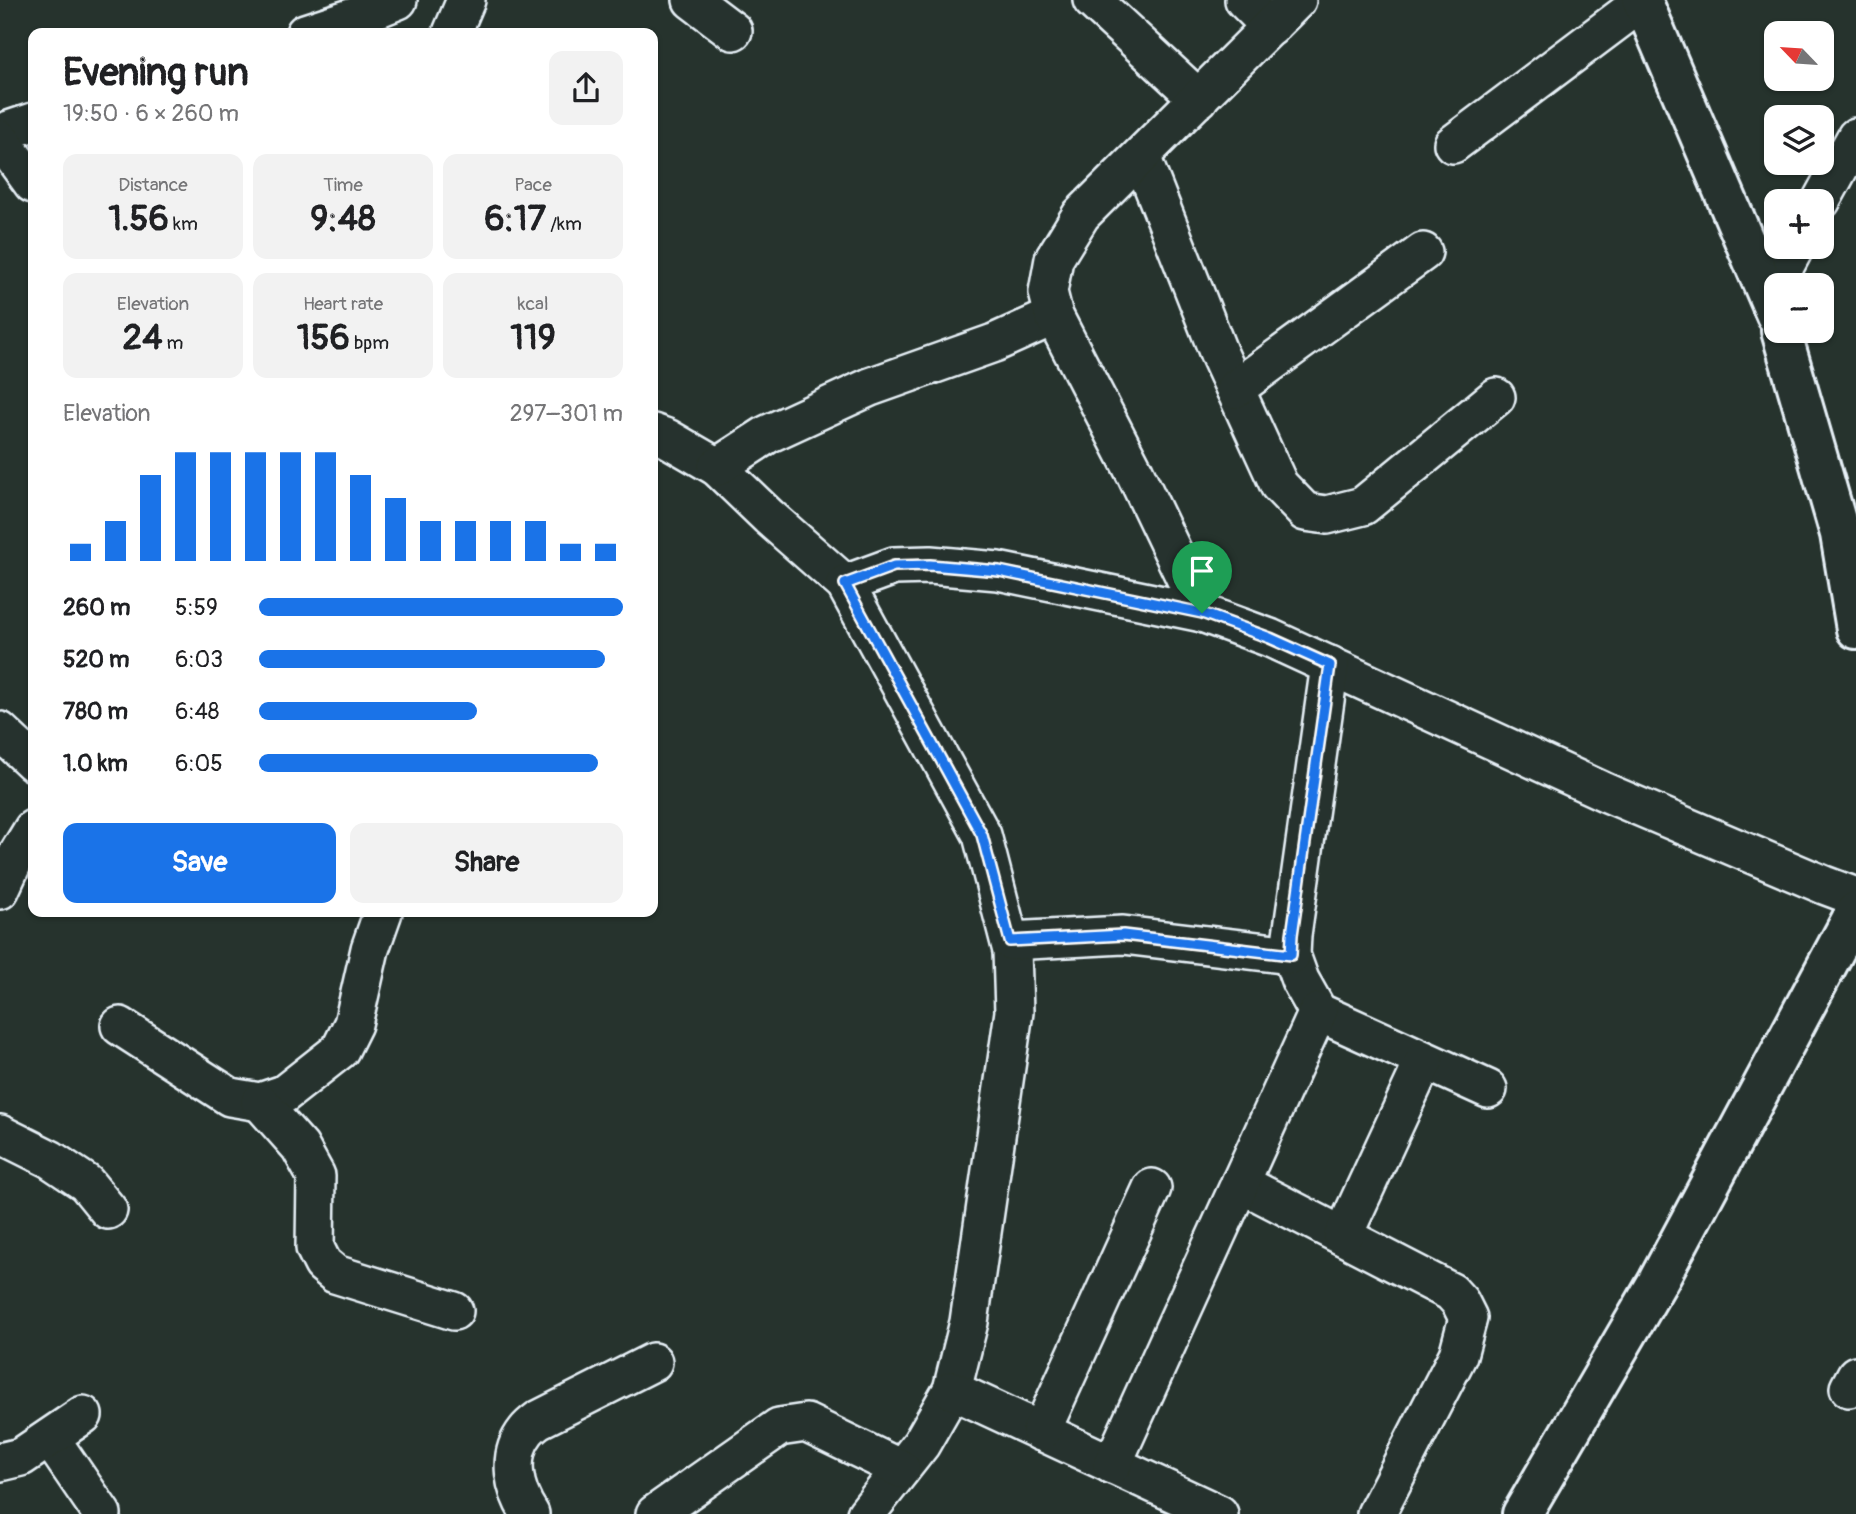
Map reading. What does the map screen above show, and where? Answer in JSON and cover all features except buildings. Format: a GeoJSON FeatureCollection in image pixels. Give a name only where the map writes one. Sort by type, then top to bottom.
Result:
{"type":"FeatureCollection","features":[{"type":"Feature","properties":{"kind":"street"},"geometry":{"type":"LineString","coordinates":[[320,28],[398,0]]}},
{"type":"Feature","properties":{"kind":"street"},"geometry":{"type":"LineString","coordinates":[[454,28],[466,0]]}},
{"type":"Feature","properties":{"kind":"street"},"geometry":{"type":"LineString","coordinates":[[692,0],[733,31]]}},
{"type":"Feature","properties":{"kind":"street"},"geometry":{"type":"LineString","coordinates":[[1092,0],[1199,99]]}},
{"type":"Feature","properties":{"kind":"street"},"geometry":{"type":"LineString","coordinates":[[1244,0],[1271,27]]}},
{"type":"Feature","properties":{"kind":"street"},"geometry":{"type":"LineString","coordinates":[[1202,613],[1054,316],[1048,292],[1054,259],[1082,215],[1297,0]]}},
{"type":"Feature","properties":{"kind":"street"},"geometry":{"type":"LineString","coordinates":[[1453,144],[1642,1],[1764,288]]}},
{"type":"Feature","properties":{"kind":"street"},"geometry":{"type":"LineString","coordinates":[[0,133],[28,124]]}},
{"type":"Feature","properties":{"kind":"street"},"geometry":{"type":"LineString","coordinates":[[1828,189],[1856,137]]}},
{"type":"Feature","properties":{"kind":"street"},"geometry":{"type":"LineString","coordinates":[[0,139],[28,177]]}},
{"type":"Feature","properties":{"kind":"street"},"geometry":{"type":"LineString","coordinates":[[1141,156],[1235,389],[1279,485],[1305,512],[1327,515],[1363,506],[1496,397]]}},
{"type":"Feature","properties":{"kind":"street"},"geometry":{"type":"LineString","coordinates":[[1235,389],[1423,252]]}},
{"type":"Feature","properties":{"kind":"street"},"geometry":{"type":"LineString","coordinates":[[717,467],[768,434],[870,387],[994,343],[1054,316]]}},
{"type":"Feature","properties":{"kind":"street"},"geometry":{"type":"LineString","coordinates":[[1784,343],[1840,534],[1856,629]]}},
{"type":"Feature","properties":{"kind":"street"},"geometry":{"type":"LineString","coordinates":[[658,435],[717,467],[845,584],[982,835],[1012,951],[1014,1012],[969,1322],[951,1391],[920,1444],[866,1514]]}},
{"type":"Feature","properties":{"kind":"street"},"geometry":{"type":"LineString","coordinates":[[845,584],[894,566],[930,565],[999,571],[1202,613],[1270,638],[1607,793],[1856,897]]}},
{"type":"Feature","properties":{"kind":"street"},"geometry":{"type":"LineString","coordinates":[[1330,665],[1292,935],[1291,955],[1300,981],[1318,1012],[1488,1089]]}},
{"type":"Feature","properties":{"kind":"street"},"geometry":{"type":"LineString","coordinates":[[0,731],[28,757]]}},
{"type":"Feature","properties":{"kind":"street"},"geometry":{"type":"LineString","coordinates":[[0,890],[28,837]]}},
{"type":"Feature","properties":{"kind":"street"},"geometry":{"type":"LineString","coordinates":[[1521,1514],[1658,1281],[1856,911]]}},
{"type":"Feature","properties":{"kind":"street"},"geometry":{"type":"LineString","coordinates":[[120,1026],[230,1097],[260,1102],[284,1094],[340,1050],[353,1024],[370,949],[381,917]]}},
{"type":"Feature","properties":{"kind":"street"},"geometry":{"type":"LineString","coordinates":[[1010,941],[1123,935],[1291,955]]}},
{"type":"Feature","properties":{"kind":"street"},"geometry":{"type":"LineString","coordinates":[[1112,1465],[1318,1012]]}},
{"type":"Feature","properties":{"kind":"street"},"geometry":{"type":"LineString","coordinates":[[1343,1236],[1424,1061]]}},
{"type":"Feature","properties":{"kind":"street"},"geometry":{"type":"LineString","coordinates":[[260,1102],[300,1147],[316,1176],[315,1248],[323,1264],[335,1274],[454,1311]]}},
{"type":"Feature","properties":{"kind":"street"},"geometry":{"type":"LineString","coordinates":[[0,1134],[50,1159],[86,1183],[108,1210]]}},
{"type":"Feature","properties":{"kind":"street"},"geometry":{"type":"LineString","coordinates":[[1240,1183],[1451,1292],[1468,1318],[1458,1355],[1376,1514]]}},
{"type":"Feature","properties":{"kind":"street"},"geometry":{"type":"LineString","coordinates":[[1041,1432],[1152,1188]]}},
{"type":"Feature","properties":{"kind":"street"},"geometry":{"type":"LineString","coordinates":[[530,1514],[522,1501],[513,1469],[516,1449],[526,1431],[538,1420],[653,1362]]}},
{"type":"Feature","properties":{"kind":"street"},"geometry":{"type":"LineString","coordinates":[[951,1391],[1112,1465],[1176,1506],[1219,1514]]}},
{"type":"Feature","properties":{"kind":"street"},"geometry":{"type":"LineString","coordinates":[[0,1461],[21,1457],[83,1415]]}},
{"type":"Feature","properties":{"kind":"street"},"geometry":{"type":"LineString","coordinates":[[655,1514],[779,1427],[806,1423],[901,1469]]}},
{"type":"Feature","properties":{"kind":"street"},"geometry":{"type":"LineString","coordinates":[[50,1438],[102,1514]]}},
{"type":"Feature","properties":{"kind":"route"},"geometry":{"type":"LineString","coordinates":[[930,565],[999,571],[1202,613],[1270,638],[1330,665],[1291,955],[1123,935],[1010,941],[982,835],[845,584],[894,566],[930,565]]}}]}
